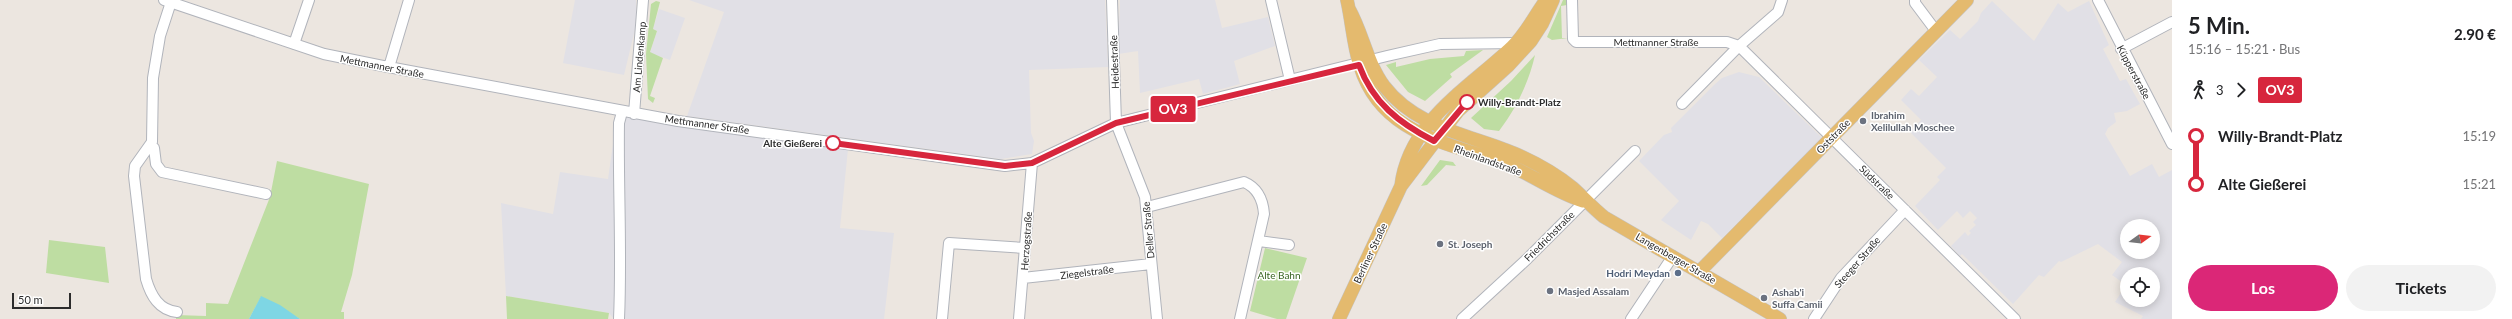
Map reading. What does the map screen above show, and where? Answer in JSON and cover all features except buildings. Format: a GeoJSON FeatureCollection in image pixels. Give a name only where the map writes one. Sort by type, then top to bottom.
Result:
{"type":"FeatureCollection","features":[{"type":"Feature","properties":{"kind":"main road","name":"Berliner Straße"},"geometry":{"type":"LineString","coordinates":[[1401,186],[1404,166],[1420,134],[1460,91],[1516,43],[1546,0]]}},
{"type":"Feature","properties":{"kind":"main road","name":"Berliner Straße"},"geometry":{"type":"LineString","coordinates":[[1339,319],[1401,186],[1458,111],[1525,49],[1542,24],[1553,0]]}},
{"type":"Feature","properties":{"kind":"main road","name":"Oststraße"},"geometry":{"type":"LineString","coordinates":[[1699,272],[1967,0]]}},
{"type":"Feature","properties":{"kind":"main road","name":"Rheinlandstraße"},"geometry":{"type":"LineString","coordinates":[[1348,5],[1359,28],[1371,91],[1382,107],[1420,134],[1434,141],[1505,164],[1567,195],[1580,196]]}},
{"type":"Feature","properties":{"kind":"main road","name":"Rheinlandstraße"},"geometry":{"type":"LineString","coordinates":[[1365,63],[1376,74],[1392,95],[1430,123],[1518,156],[1560,179],[1580,196]]}},
{"type":"Feature","properties":{"kind":"main road","name":"Langenberger Straße"},"geometry":{"type":"LineString","coordinates":[[1580,196],[1604,216],[1774,317]]}},
{"type":"Feature","properties":{"kind":"street"},"geometry":{"type":"LineString","coordinates":[[294,44],[308,0]]}},
{"type":"Feature","properties":{"kind":"street"},"geometry":{"type":"LineString","coordinates":[[389,67],[409,0]]}},
{"type":"Feature","properties":{"kind":"street","name":"Am Lindenkamp"},"geometry":{"type":"LineString","coordinates":[[634,114],[643,0]]}},
{"type":"Feature","properties":{"kind":"street","name":"Heidestraße"},"geometry":{"type":"LineString","coordinates":[[1112,0],[1116,123]]}},
{"type":"Feature","properties":{"kind":"street"},"geometry":{"type":"LineString","coordinates":[[1271,0],[1290,80]]}},
{"type":"Feature","properties":{"kind":"street","name":"Mettmanner Straße"},"geometry":{"type":"LineString","coordinates":[[1572,0],[1573,40],[1586,43],[1733,42],[1739,46]]}},
{"type":"Feature","properties":{"kind":"street"},"geometry":{"type":"LineString","coordinates":[[1682,104],[1739,46],[1778,12],[1782,0]]}},
{"type":"Feature","properties":{"kind":"street"},"geometry":{"type":"LineString","coordinates":[[1915,0],[1922,13],[1936,31]]}},
{"type":"Feature","properties":{"kind":"street","name":"Küpperstraße"},"geometry":{"type":"LineString","coordinates":[[2098,0],[2121,49],[2172,144]]}},
{"type":"Feature","properties":{"kind":"street","name":"Mettmanner Straße"},"geometry":{"type":"LineString","coordinates":[[178,312],[159,305],[148,285],[142,258],[134,176],[135,166],[152,142],[153,78],[168,1],[324,54],[389,67],[634,114],[1005,166],[1032,163],[1116,123],[1290,80],[1440,44],[1516,43]]}},
{"type":"Feature","properties":{"kind":"street"},"geometry":{"type":"LineString","coordinates":[[2121,49],[2172,22]]}},
{"type":"Feature","properties":{"kind":"street","name":"Südstraße"},"geometry":{"type":"LineString","coordinates":[[1739,46],[2015,319]]}},
{"type":"Feature","properties":{"kind":"street"},"geometry":{"type":"LineString","coordinates":[[619,319],[621,276],[618,208],[619,123],[622,112]]}},
{"type":"Feature","properties":{"kind":"street","name":"Deller Straße"},"geometry":{"type":"LineString","coordinates":[[1116,123],[1142,187],[1147,207],[1157,319]]}},
{"type":"Feature","properties":{"kind":"street"},"geometry":{"type":"LineString","coordinates":[[154,148],[156,164],[162,172],[266,194]]}},
{"type":"Feature","properties":{"kind":"street","name":"Friedrichstraße"},"geometry":{"type":"LineString","coordinates":[[1462,319],[1526,260],[1580,196],[1635,151]]}},
{"type":"Feature","properties":{"kind":"street","name":"Herzogstraße"},"geometry":{"type":"LineString","coordinates":[[1019,319],[1032,163]]}},
{"type":"Feature","properties":{"kind":"street"},"geometry":{"type":"LineString","coordinates":[[1147,207],[1244,182],[1253,186],[1263,204],[1258,241],[1240,319]]}},
{"type":"Feature","properties":{"kind":"street","name":"Steeger Straße"},"geometry":{"type":"LineString","coordinates":[[1814,319],[1841,278],[1905,210]]}},
{"type":"Feature","properties":{"kind":"street"},"geometry":{"type":"LineString","coordinates":[[1258,241],[1290,245]]}},
{"type":"Feature","properties":{"kind":"street"},"geometry":{"type":"LineString","coordinates":[[942,319],[949,243],[1025,248]]}},
{"type":"Feature","properties":{"kind":"street"},"geometry":{"type":"LineString","coordinates":[[1631,319],[1673,256]]}},
{"type":"Feature","properties":{"kind":"street","name":"Ziegelstraße"},"geometry":{"type":"LineString","coordinates":[[1023,278],[1152,264]]}},
{"type":"Feature","properties":{"kind":"shaded area"},"geometry":{"type":"Polygon","coordinates":[[[575,0],[636,0],[637,21],[624,75],[563,63],[575,0]]]}},
{"type":"Feature","properties":{"kind":"shaded area"},"geometry":{"type":"Polygon","coordinates":[[[689,0],[1105,0],[1108,67],[1029,70],[1031,133],[1034,141],[1032,154],[1001,159],[687,116],[724,12],[689,0]]]}},
{"type":"Feature","properties":{"kind":"shaded area"},"geometry":{"type":"Polygon","coordinates":[[[1120,0],[1215,0],[1222,28],[1268,17],[1275,46],[1234,61],[1240,84],[1203,94],[1199,79],[1140,93],[1138,51],[1118,54],[1120,0]]]}},
{"type":"Feature","properties":{"kind":"shaded area"},"geometry":{"type":"Polygon","coordinates":[[[1992,1],[2034,41],[2058,3],[2068,12],[2089,1],[2109,45],[2103,49],[2120,81],[2126,79],[2140,104],[2127,111],[2114,113],[2116,122],[2108,128],[2105,134],[2130,176],[2152,164],[2159,177],[2172,170],[2172,319],[2141,319],[2143,316],[2125,307],[2160,307],[2160,267],[2120,267],[2120,281],[2112,275],[2122,262],[2098,244],[2061,262],[2059,261],[2044,277],[2039,275],[2013,304],[1962,254],[1960,256],[1951,246],[1965,232],[1968,236],[1971,233],[1969,231],[1976,225],[1973,222],[1977,218],[1970,211],[1963,218],[1957,211],[1938,230],[1915,206],[1940,180],[1937,177],[1946,168],[1910,132],[1921,120],[1901,100],[1911,89],[1919,96],[1937,77],[1919,60],[1950,30],[1960,39],[1978,21],[1981,13],[1992,1]]]}},
{"type":"Feature","properties":{"kind":"shaded area"},"geometry":{"type":"Polygon","coordinates":[[[659,9],[685,18],[670,60],[650,53],[657,31],[653,29],[659,9]]]}},
{"type":"Feature","properties":{"kind":"shaded area"},"geometry":{"type":"Polygon","coordinates":[[[1739,72],[1759,77],[1822,138],[1722,238],[1708,224],[1701,221],[1691,240],[1661,220],[1679,201],[1639,161],[1664,135],[1672,132],[1671,128],[1715,84],[1722,78],[1739,72]]]}},
{"type":"Feature","properties":{"kind":"shaded area"},"geometry":{"type":"Polygon","coordinates":[[[617,116],[848,149],[840,228],[894,233],[884,319],[614,319],[609,313],[506,296],[501,203],[553,214],[560,172],[608,179],[617,116]]]}},
{"type":"Feature","properties":{"kind":"shaded area"},"geometry":{"type":"Polygon","coordinates":[[[2120,294],[2120,304],[2115,302],[2120,294]]]}},
{"type":"Feature","properties":{"kind":"green space"},"geometry":{"type":"Polygon","coordinates":[[[1563,0],[1567,0],[1567,5],[1561,6],[1562,38],[1568,38],[1552,40],[1547,37],[1563,0]]]}},
{"type":"Feature","properties":{"kind":"green space"},"geometry":{"type":"Polygon","coordinates":[[[656,1],[660,2],[653,29],[657,31],[650,52],[663,58],[650,96],[655,98],[653,103],[648,99],[646,54],[651,4],[656,1]]]}},
{"type":"Feature","properties":{"kind":"green space"},"geometry":{"type":"Polygon","coordinates":[[[1483,50],[1450,74],[1452,77],[1425,101],[1408,92],[1386,65],[1396,62],[1396,67],[1430,59],[1464,56],[1466,51],[1483,50]]]}},
{"type":"Feature","properties":{"kind":"green space"},"geometry":{"type":"Polygon","coordinates":[[[1535,55],[1525,85],[1505,123],[1499,131],[1484,129],[1471,118],[1511,81],[1535,55]]]}},
{"type":"Feature","properties":{"kind":"green space"},"geometry":{"type":"Polygon","coordinates":[[[1440,160],[1453,162],[1456,166],[1446,165],[1427,185],[1421,186],[1440,160]]]}},
{"type":"Feature","properties":{"kind":"green space"},"geometry":{"type":"Polygon","coordinates":[[[277,161],[369,184],[352,275],[341,312],[344,312],[344,319],[300,319],[261,297],[249,319],[176,319],[176,315],[206,316],[206,303],[228,304],[270,197],[277,161]]]}},
{"type":"Feature","properties":{"kind":"green space"},"geometry":{"type":"Polygon","coordinates":[[[49,240],[105,247],[109,283],[46,273],[49,240]]]}},
{"type":"Feature","properties":{"kind":"green space","name":"Alte Bahn"},"geometry":{"type":"Polygon","coordinates":[[[1265,248],[1307,258],[1286,319],[1277,319],[1250,311],[1265,248]]]}},
{"type":"Feature","properties":{"kind":"green space"},"geometry":{"type":"Polygon","coordinates":[[[506,296],[609,313],[608,319],[507,319],[506,296]]]}},
{"type":"Feature","properties":{"kind":"water"},"geometry":{"type":"Polygon","coordinates":[[[261,296],[280,305],[300,319],[249,319],[261,296]]]}},
{"type":"Feature","properties":{"kind":"bus line","name":"OV3"},"geometry":{"type":"LineString","coordinates":[[833,143],[1005,166],[1019,165],[1032,163],[1116,123],[1290,80],[1359,65],[1371,91],[1382,107],[1404,124],[1434,141],[1467,102]]}},
{"type":"Feature","properties":{"kind":"place","name":"Willy-Brandt-Platz"},"geometry":{"type":"Point","coordinates":[1467,102]}},
{"type":"Feature","properties":{"kind":"place","name":"Ibrahim Xelilullah Moschee"},"geometry":{"type":"Point","coordinates":[1863,121]}},
{"type":"Feature","properties":{"kind":"place","name":"Alte Gießerei"},"geometry":{"type":"Point","coordinates":[833,143]}},
{"type":"Feature","properties":{"kind":"place","name":"St. Joseph"},"geometry":{"type":"Point","coordinates":[1440,244]}},
{"type":"Feature","properties":{"kind":"place","name":"Hodri Meydan"},"geometry":{"type":"Point","coordinates":[1678,273]}},
{"type":"Feature","properties":{"kind":"place","name":"Masjed Assalam"},"geometry":{"type":"Point","coordinates":[1550,291]}},
{"type":"Feature","properties":{"kind":"place","name":"Ashab'i Suffa Camii"},"geometry":{"type":"Point","coordinates":[1764,298]}}]}
